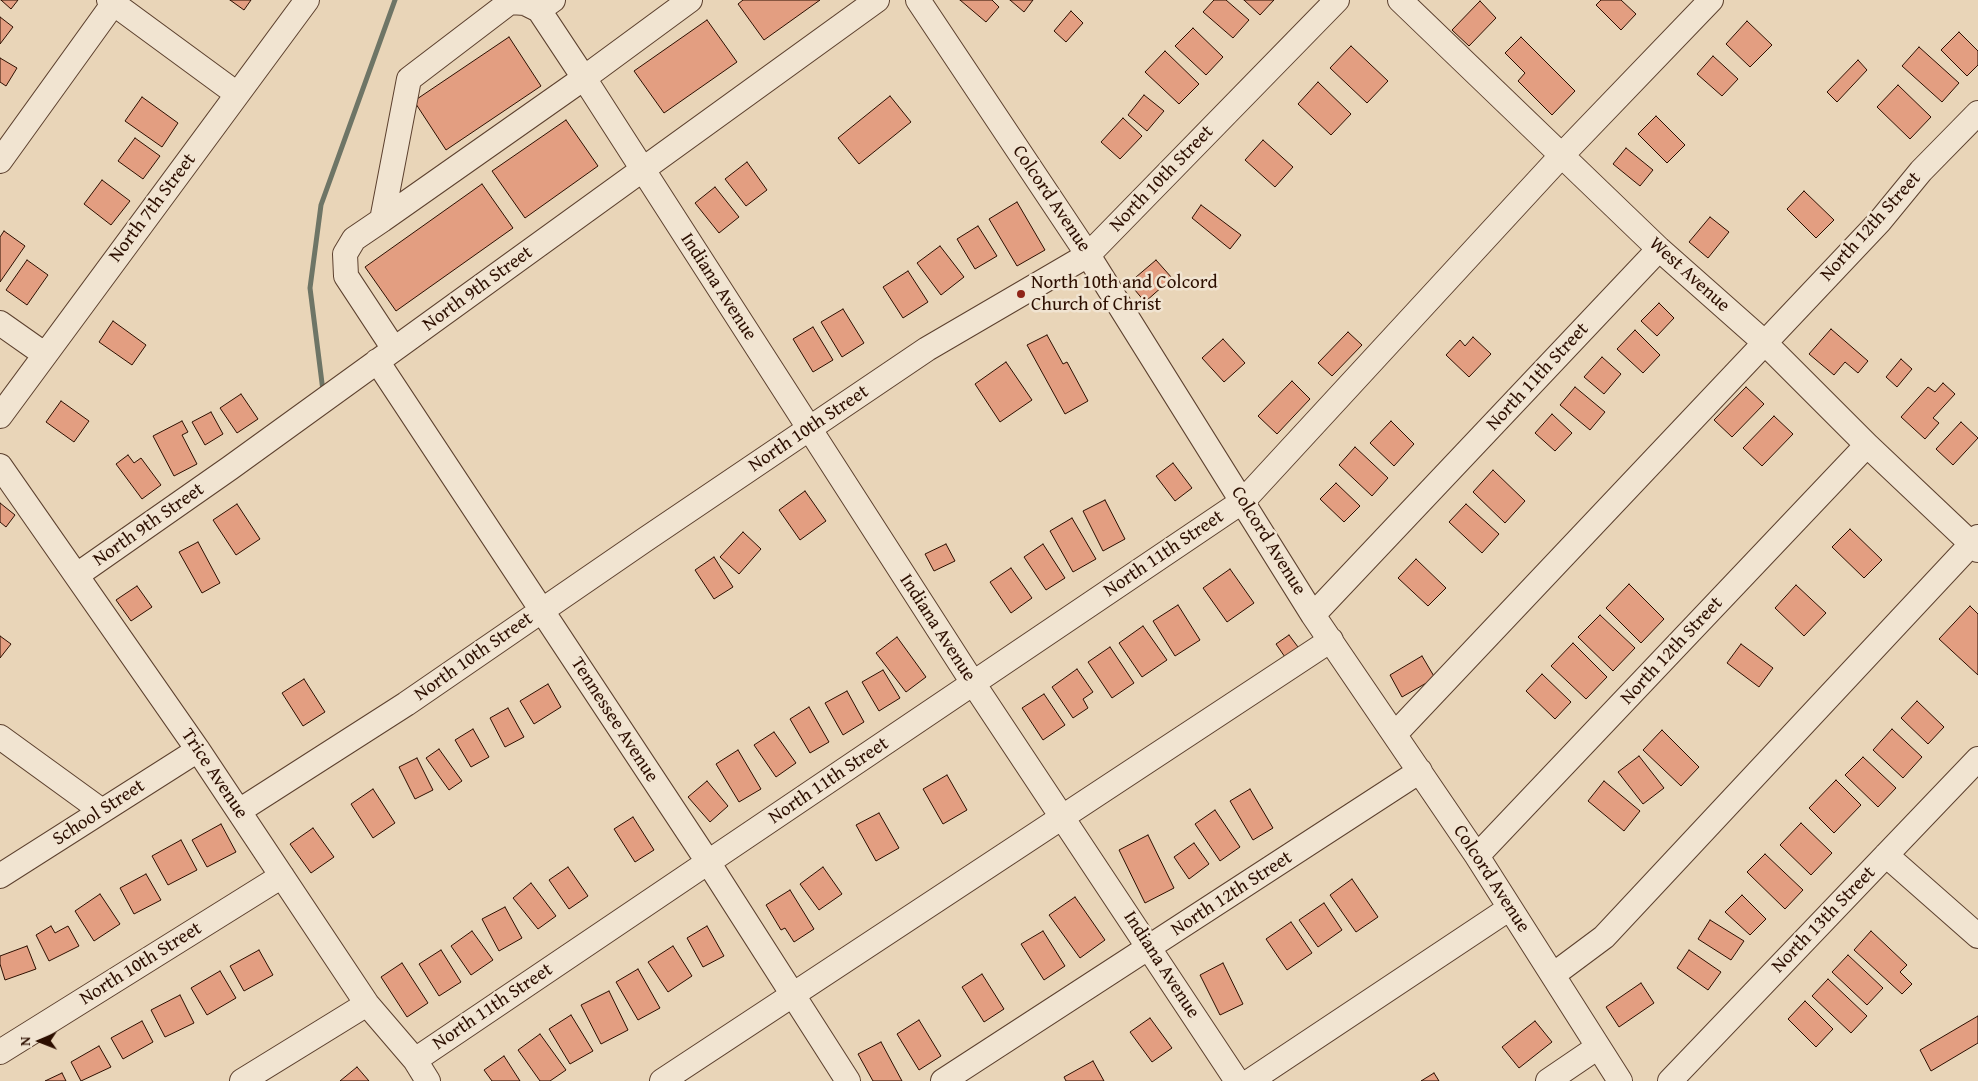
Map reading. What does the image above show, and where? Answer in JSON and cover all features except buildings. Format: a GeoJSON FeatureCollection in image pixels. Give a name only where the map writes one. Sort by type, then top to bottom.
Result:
{"type":"FeatureCollection","features":[{"type":"Feature","properties":{"kind":"street","name":"North 7th Street"},"geometry":{"type":"LineString","coordinates":[[0,416],[307,0]]}},
{"type":"Feature","properties":{"kind":"street","name":"Tennessee Avenue"},"geometry":{"type":"LineString","coordinates":[[690,0],[584,78],[354,239],[345,254],[346,276],[386,355],[542,610],[708,862],[848,1081]]}},
{"type":"Feature","properties":{"kind":"street","name":"North 9th Street"},"geometry":{"type":"LineString","coordinates":[[77,575],[386,355],[877,0]]}},
{"type":"Feature","properties":{"kind":"street","name":"Colcord Avenue"},"geometry":{"type":"LineString","coordinates":[[918,0],[1088,255],[1313,615],[1477,856],[1620,1081]]}},
{"type":"Feature","properties":{"kind":"street","name":"North 10th Street"},"geometry":{"type":"LineString","coordinates":[[239,811],[406,704],[927,350],[1088,255],[1338,0]]}},
{"type":"Feature","properties":{"kind":"street","name":"West Avenue"},"geometry":{"type":"LineString","coordinates":[[1400,0],[1659,249],[1764,342],[1867,445],[1976,544]]}},
{"type":"Feature","properties":{"kind":"street"},"geometry":{"type":"LineString","coordinates":[[1562,155],[1710,0]]}},
{"type":"Feature","properties":{"kind":"street"},"geometry":{"type":"LineString","coordinates":[[0,161],[113,1],[237,94]]}},
{"type":"Feature","properties":{"kind":"street"},"geometry":{"type":"LineString","coordinates":[[382,220],[409,79],[510,2],[546,5]]}},
{"type":"Feature","properties":{"kind":"street","name":"Indiana Avenue"},"geometry":{"type":"LineString","coordinates":[[546,5],[584,78],[809,429],[973,684],[1237,1081]]}},
{"type":"Feature","properties":{"kind":"street","name":"North 12th Street"},"geometry":{"type":"LineString","coordinates":[[1395,734],[1880,221],[1921,171],[1978,113]]}},
{"type":"Feature","properties":{"kind":"street","name":"North 11th Street"},"geometry":{"type":"LineString","coordinates":[[415,1060],[1243,501],[1562,155]]}},
{"type":"Feature","properties":{"kind":"street","name":"North 11th Street"},"geometry":{"type":"LineString","coordinates":[[1313,615],[1659,249]]}},
{"type":"Feature","properties":{"kind":"street"},"geometry":{"type":"LineString","coordinates":[[0,324],[44,354]]}},
{"type":"Feature","properties":{"kind":"street","name":"North 12th Street"},"geometry":{"type":"LineString","coordinates":[[1477,856],[1867,445]]}},
{"type":"Feature","properties":{"kind":"street","name":"Trice Avenue"},"geometry":{"type":"LineString","coordinates":[[0,466],[198,750],[367,1004],[415,1060],[428,1081]]}},
{"type":"Feature","properties":{"kind":"street"},"geometry":{"type":"LineString","coordinates":[[1553,975],[1604,937],[1976,544]]}},
{"type":"Feature","properties":{"kind":"street"},"geometry":{"type":"LineString","coordinates":[[662,1081],[1331,640]]}},
{"type":"Feature","properties":{"kind":"street"},"geometry":{"type":"LineString","coordinates":[[0,737],[102,811]]}},
{"type":"Feature","properties":{"kind":"street","name":"School Street"},"geometry":{"type":"LineString","coordinates":[[0,876],[198,750]]}},
{"type":"Feature","properties":{"kind":"street","name":"North 13th Street"},"geometry":{"type":"LineString","coordinates":[[1670,1081],[1978,759]]}},
{"type":"Feature","properties":{"kind":"street","name":"North 12th Street"},"geometry":{"type":"LineString","coordinates":[[943,1081],[1420,771]]}},
{"type":"Feature","properties":{"kind":"street"},"geometry":{"type":"LineString","coordinates":[[1886,855],[1978,936]]}},
{"type":"Feature","properties":{"kind":"street","name":"North 10th Street"},"geometry":{"type":"LineString","coordinates":[[0,1052],[282,876]]}},
{"type":"Feature","properties":{"kind":"street"},"geometry":{"type":"LineString","coordinates":[[1250,1081],[1510,908]]}},
{"type":"Feature","properties":{"kind":"street"},"geometry":{"type":"LineString","coordinates":[[242,1081],[367,1004]]}},
{"type":"Feature","properties":{"kind":"street"},"geometry":{"type":"LineString","coordinates":[[1548,1081],[1598,1046]]}},
{"type":"Feature","properties":{"kind":"waterway"},"geometry":{"type":"LineString","coordinates":[[323,391],[310,288],[321,205],[395,0]]}},
{"type":"Feature","properties":{"kind":"place","name":"North 10th and Colcord Church of Christ"},"geometry":{"type":"Point","coordinates":[1021,294]}}]}
